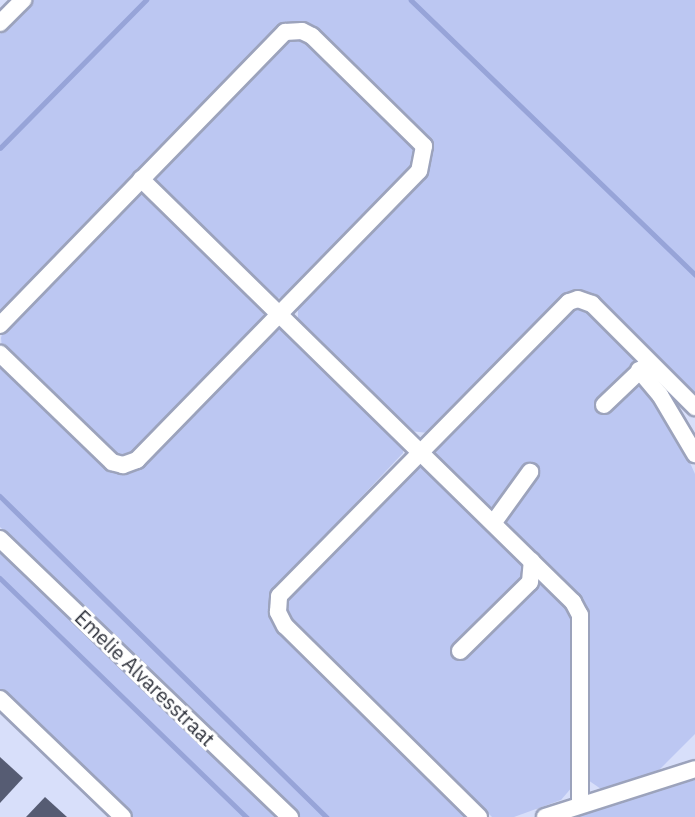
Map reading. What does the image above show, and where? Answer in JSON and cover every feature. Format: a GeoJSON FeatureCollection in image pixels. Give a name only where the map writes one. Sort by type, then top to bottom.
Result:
{"type":"FeatureCollection","features":[{"type":"Feature","properties":{"kind":"street"},"geometry":{"type":"LineString","coordinates":[[0,23],[23,0]]}},
{"type":"Feature","properties":{"kind":"street"},"geometry":{"type":"LineString","coordinates":[[0,325],[285,32],[302,31],[320,44],[424,146],[426,154],[419,171],[137,460],[123,465],[112,462],[0,354]]}},
{"type":"Feature","properties":{"kind":"street"},"geometry":{"type":"LineString","coordinates":[[141,179],[420,449],[573,602],[580,615],[580,804]]}},
{"type":"Feature","properties":{"kind":"street"},"geometry":{"type":"LineString","coordinates":[[479,817],[285,626],[278,612],[279,596],[420,449],[568,302],[578,299],[592,304],[644,366],[695,454]]}},
{"type":"Feature","properties":{"kind":"street"},"geometry":{"type":"LineString","coordinates":[[604,405],[644,366]]}},
{"type":"Feature","properties":{"kind":"street"},"geometry":{"type":"LineString","coordinates":[[644,366],[695,407]]}},
{"type":"Feature","properties":{"kind":"street"},"geometry":{"type":"LineString","coordinates":[[494,522],[530,472]]}},
{"type":"Feature","properties":{"kind":"street","name":"Emelie Alvaresstraat"},"geometry":{"type":"LineString","coordinates":[[0,539],[290,817]]}},
{"type":"Feature","properties":{"kind":"street"},"geometry":{"type":"LineString","coordinates":[[460,651],[530,582],[532,561]]}},
{"type":"Feature","properties":{"kind":"street"},"geometry":{"type":"LineString","coordinates":[[0,699],[123,817]]}},
{"type":"Feature","properties":{"kind":"street"},"geometry":{"type":"LineString","coordinates":[[545,817],[695,769]]}},
{"type":"Feature","properties":{"kind":"shaded area"},"geometry":{"type":"Polygon","coordinates":[[[33,0],[695,0],[695,397],[571,294],[559,299],[428,433],[410,431],[307,332],[298,320],[298,309],[302,298],[425,174],[433,152],[428,140],[306,24],[294,22],[281,26],[0,316],[0,34],[33,0]]]}},
{"type":"Feature","properties":{"kind":"shaded area"},"geometry":{"type":"Polygon","coordinates":[[[289,37],[306,37],[418,151],[419,160],[286,297],[277,298],[155,181],[156,173],[289,37]]]}},
{"type":"Feature","properties":{"kind":"shaded area"},"geometry":{"type":"Polygon","coordinates":[[[142,193],[263,309],[264,319],[134,455],[123,459],[112,456],[2,348],[1,338],[3,330],[134,195],[142,193]]]}},
{"type":"Feature","properties":{"kind":"shaded area"},"geometry":{"type":"Polygon","coordinates":[[[580,306],[633,358],[634,365],[598,407],[635,383],[642,384],[674,427],[695,474],[695,734],[655,774],[601,789],[588,780],[586,610],[580,597],[505,526],[496,509],[489,508],[438,459],[433,448],[562,314],[580,306]]]}},
{"type":"Feature","properties":{"kind":"shaded area"},"geometry":{"type":"Polygon","coordinates":[[[278,329],[289,332],[403,444],[403,453],[276,587],[271,600],[472,817],[300,817],[0,527],[0,361],[104,464],[126,473],[136,470],[267,332],[278,329]]]}},
{"type":"Feature","properties":{"kind":"shaded area"},"geometry":{"type":"Polygon","coordinates":[[[411,468],[427,468],[569,607],[573,618],[573,786],[561,800],[514,817],[492,817],[284,611],[285,598],[411,468]]]}},
{"type":"Feature","properties":{"kind":"shaded area"},"geometry":{"type":"Polygon","coordinates":[[[0,549],[276,817],[110,817],[0,711],[0,549]]]}},
{"type":"Feature","properties":{"kind":"shaded area"},"geometry":{"type":"Polygon","coordinates":[[[695,780],[695,817],[561,817],[647,793],[695,780]]]}},
{"type":"Feature","properties":{"kind":"building"},"geometry":{"type":"Polygon","coordinates":[[[0,757],[23,778],[0,803],[0,757]]]}},
{"type":"Feature","properties":{"kind":"building"},"geometry":{"type":"Polygon","coordinates":[[[45,797],[67,817],[26,817],[45,797]]]}},
{"type":"Feature","properties":{"kind":"waterway"},"geometry":{"type":"LineString","coordinates":[[0,148],[146,0]]}},
{"type":"Feature","properties":{"kind":"waterway"},"geometry":{"type":"LineString","coordinates":[[411,0],[695,274]]}},
{"type":"Feature","properties":{"kind":"waterway"},"geometry":{"type":"LineString","coordinates":[[0,496],[327,817]]}},
{"type":"Feature","properties":{"kind":"waterway"},"geometry":{"type":"LineString","coordinates":[[0,578],[247,817]]}}]}
